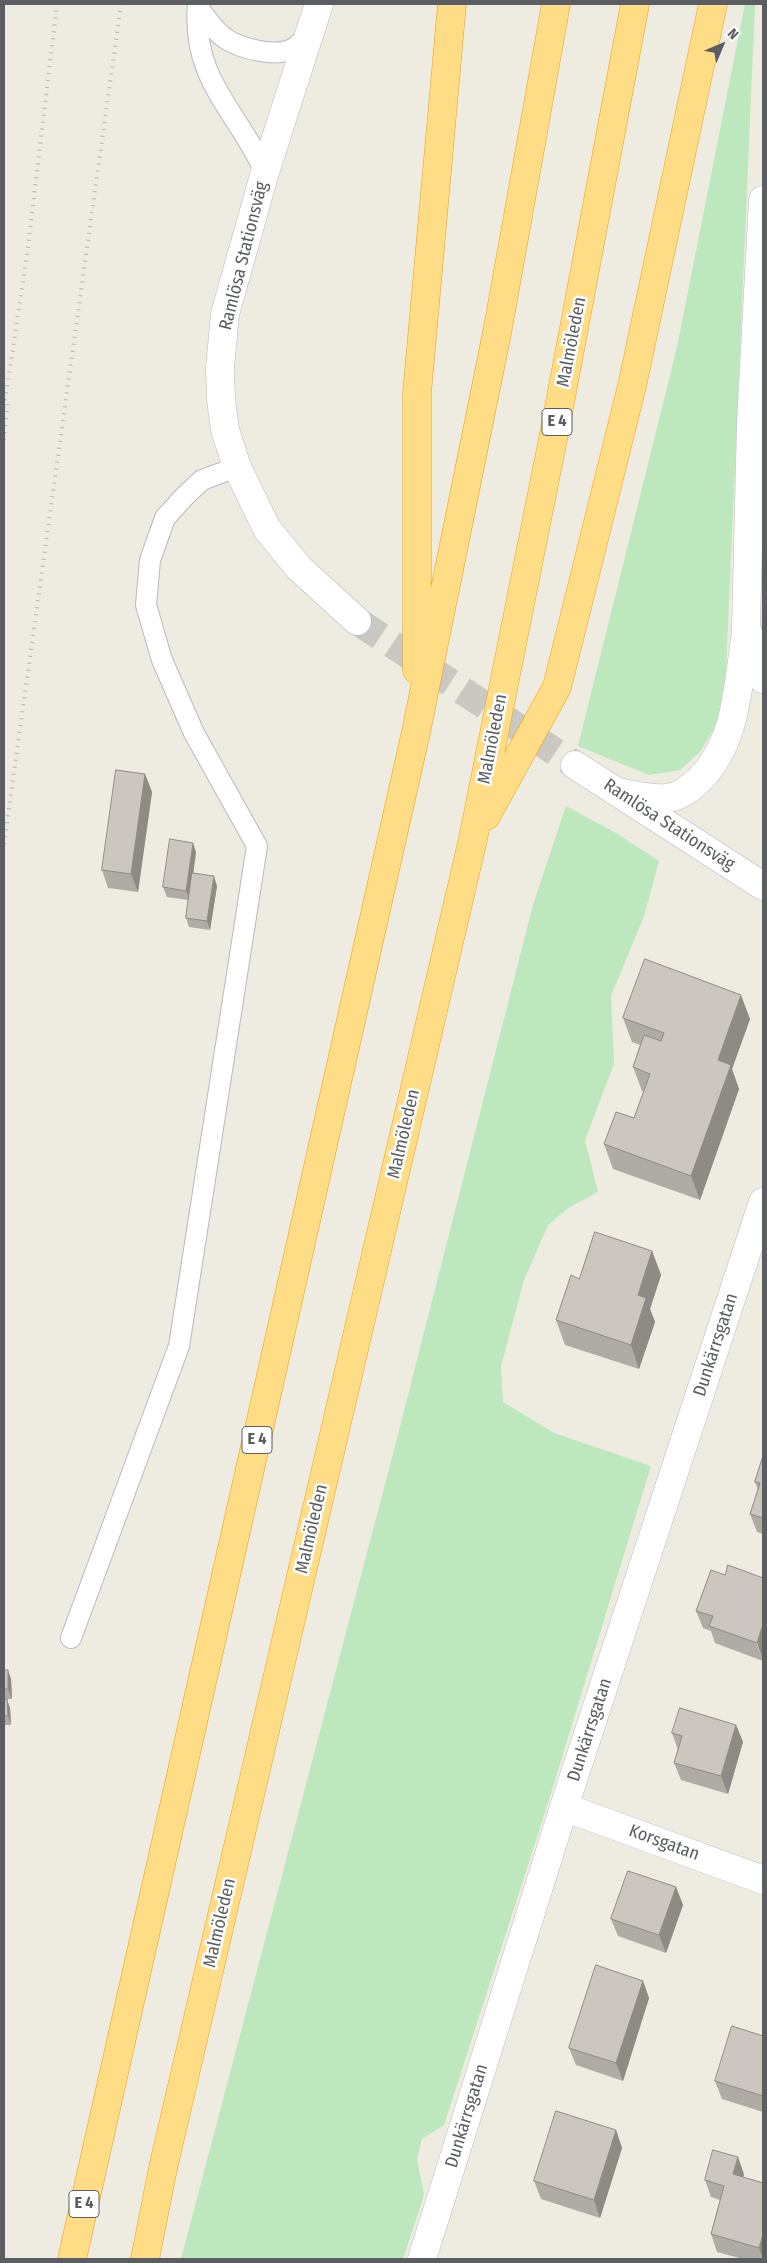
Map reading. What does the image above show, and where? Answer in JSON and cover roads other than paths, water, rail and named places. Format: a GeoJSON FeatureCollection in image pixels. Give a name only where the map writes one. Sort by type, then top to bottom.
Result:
{"type":"FeatureCollection","features":[{"type":"Feature","properties":{"kind":"highway"},"geometry":{"type":"LineString","coordinates":[[416,732],[417,393],[452,4]]}},
{"type":"Feature","properties":{"kind":"highway","name":"E 4"},"geometry":{"type":"LineString","coordinates":[[72,2259],[416,732],[497,333],[556,4]]}},
{"type":"Feature","properties":{"kind":"highway","name":"Malmöleden"},"geometry":{"type":"LineString","coordinates":[[145,2259],[163,2168],[473,839],[557,419],[635,4]]}},
{"type":"Feature","properties":{"kind":"highway"},"geometry":{"type":"LineString","coordinates":[[473,839],[558,687],[632,386],[713,4]]}},
{"type":"Feature","properties":{"kind":"street","name":"Ramlösa Stationsväg"},"geometry":{"type":"LineString","coordinates":[[319,4],[265,172],[225,314],[220,368],[221,399],[225,430],[238,467],[267,529],[299,568],[357,621]]}},
{"type":"Feature","properties":{"kind":"street"},"geometry":{"type":"LineString","coordinates":[[618,792],[651,798],[668,798],[682,793],[694,785],[714,762],[725,742],[732,719],[746,627],[751,422],[763,200]]}},
{"type":"Feature","properties":{"kind":"street"},"geometry":{"type":"LineString","coordinates":[[746,627],[763,679]]}},
{"type":"Feature","properties":{"kind":"street","name":"Ramlösa Stationsväg"},"geometry":{"type":"LineString","coordinates":[[575,766],[763,886]]}},
{"type":"Feature","properties":{"kind":"street","name":"Dunkärrsgatan"},"geometry":{"type":"LineString","coordinates":[[422,2259],[564,1807],[763,1202]]}},
{"type":"Feature","properties":{"kind":"street","name":"Korsgatan"},"geometry":{"type":"LineString","coordinates":[[564,1807],[763,1880]]}},
{"type":"Feature","properties":{"kind":"lane"},"geometry":{"type":"LineString","coordinates":[[198,5],[212,26],[227,40],[264,53],[277,54],[294,48],[309,35]]}},
{"type":"Feature","properties":{"kind":"lane"},"geometry":{"type":"LineString","coordinates":[[198,5],[198,32],[202,56],[211,82],[265,172]]}},
{"type":"Feature","properties":{"kind":"lane"},"geometry":{"type":"LineString","coordinates":[[71,1638],[179,1346],[257,846],[194,733],[162,660],[146,605],[150,560],[165,518],[184,497],[202,480],[238,467]]}},
{"type":"Feature","properties":{"kind":"tunnel"},"geometry":{"type":"LineString","coordinates":[[357,621],[575,765]]}},
{"type":"Feature","properties":{"kind":"railway"},"geometry":{"type":"LineString","coordinates":[[4,407],[27,255],[57,4]]}},
{"type":"Feature","properties":{"kind":"railway"},"geometry":{"type":"LineString","coordinates":[[4,844],[121,4]]}},
{"type":"Feature","properties":{"kind":"railway"},"geometry":{"type":"LineString","coordinates":[[4,440],[8,400]]}}]}
